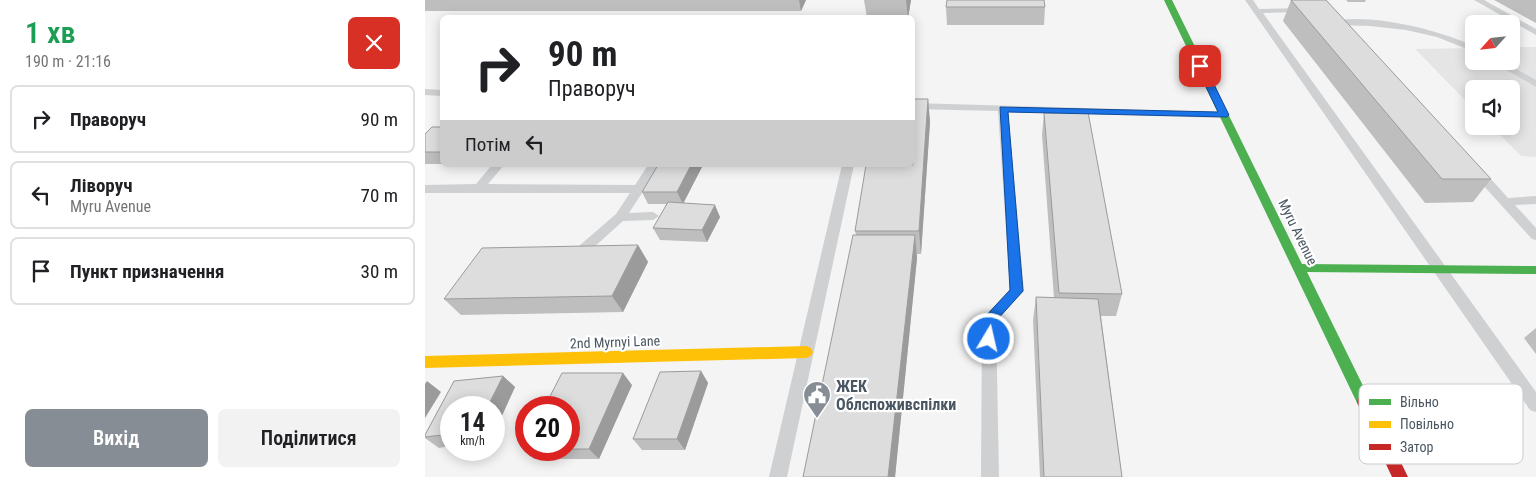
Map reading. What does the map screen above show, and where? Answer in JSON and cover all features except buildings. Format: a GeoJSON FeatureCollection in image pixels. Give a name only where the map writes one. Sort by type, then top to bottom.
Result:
{"type":"FeatureCollection","features":[{"type":"Feature","properties":{"kind":"main road","name":"Myru Avenue"},"geometry":{"type":"LineString","coordinates":[[1168,0],[1359,391]]}},
{"type":"Feature","properties":{"kind":"main road"},"geometry":{"type":"LineString","coordinates":[[1299,268],[1536,270]]}},
{"type":"Feature","properties":{"kind":"main road","name":"2nd Myrnyi Lane"},"geometry":{"type":"LineString","coordinates":[[425,362],[806,352]]}},
{"type":"Feature","properties":{"kind":"main road","name":"Myru Avenue"},"geometry":{"type":"LineString","coordinates":[[1395,464],[1401,477]]}},
{"type":"Feature","properties":{"kind":"lane"},"geometry":{"type":"LineString","coordinates":[[1249,0],[1521,384]]}},
{"type":"Feature","properties":{"kind":"lane"},"geometry":{"type":"LineString","coordinates":[[1478,0],[1536,32]]}},
{"type":"Feature","properties":{"kind":"lane"},"geometry":{"type":"LineString","coordinates":[[1257,11],[1313,10]]}},
{"type":"Feature","properties":{"kind":"lane"},"geometry":{"type":"LineString","coordinates":[[1348,37],[1331,19],[1415,27],[1465,46]]}},
{"type":"Feature","properties":{"kind":"lane"},"geometry":{"type":"LineString","coordinates":[[1511,70],[1536,84]]}},
{"type":"Feature","properties":{"kind":"lane"},"geometry":{"type":"LineString","coordinates":[[425,92],[440,93]]}},
{"type":"Feature","properties":{"kind":"lane"},"geometry":{"type":"LineString","coordinates":[[915,106],[1224,115]]}},
{"type":"Feature","properties":{"kind":"lane"},"geometry":{"type":"LineString","coordinates":[[990,477],[989,319],[1017,291],[1003,109]]}},
{"type":"Feature","properties":{"kind":"lane"},"geometry":{"type":"LineString","coordinates":[[1473,166],[1536,236]]}},
{"type":"Feature","properties":{"kind":"lane"},"geometry":{"type":"LineString","coordinates":[[479,188],[496,167]]}},
{"type":"Feature","properties":{"kind":"lane"},"geometry":{"type":"LineString","coordinates":[[577,255],[620,217],[653,167]]}},
{"type":"Feature","properties":{"kind":"lane"},"geometry":{"type":"LineString","coordinates":[[778,477],[847,167]]}},
{"type":"Feature","properties":{"kind":"lane"},"geometry":{"type":"LineString","coordinates":[[425,189],[638,189]]}},
{"type":"Feature","properties":{"kind":"lane"},"geometry":{"type":"LineString","coordinates":[[1507,202],[1536,200]]}},
{"type":"Feature","properties":{"kind":"lane"},"geometry":{"type":"LineString","coordinates":[[620,217],[653,216]]}},
{"type":"Feature","properties":{"kind":"lane"},"geometry":{"type":"LineString","coordinates":[[564,255],[597,255]]}},
{"type":"Feature","properties":{"kind":"lane"},"geometry":{"type":"LineString","coordinates":[[1523,387],[1536,405]]}},
{"type":"Feature","properties":{"kind":"shaded area"},"geometry":{"type":"Polygon","coordinates":[[[1520,47],[1536,47],[1536,157],[1521,156],[1500,135],[1520,135],[1520,80],[1465,80],[1465,100],[1415,49],[1465,48],[1465,70],[1520,70],[1520,47]]]}},
{"type":"Feature","properties":{"kind":"traffic: fast"},"geometry":{"type":"LineString","coordinates":[[1168,0],[1359,392]]}},
{"type":"Feature","properties":{"kind":"traffic: fast"},"geometry":{"type":"LineString","coordinates":[[1299,268],[1536,270]]}},
{"type":"Feature","properties":{"kind":"traffic: slow"},"geometry":{"type":"LineString","coordinates":[[425,362],[806,352]]}},
{"type":"Feature","properties":{"kind":"traffic: jam"},"geometry":{"type":"LineString","coordinates":[[1394,464],[1400,477]]}},
{"type":"Feature","properties":{"kind":"place","name":"ЖЕК Облспоживспілки"},"geometry":{"type":"Point","coordinates":[817,419]}},
{"type":"Feature","properties":{"kind":"route"},"geometry":{"type":"LineString","coordinates":[[989,339],[989,319],[1017,291],[1003,109],[1224,115],[1200,66]]}}]}
